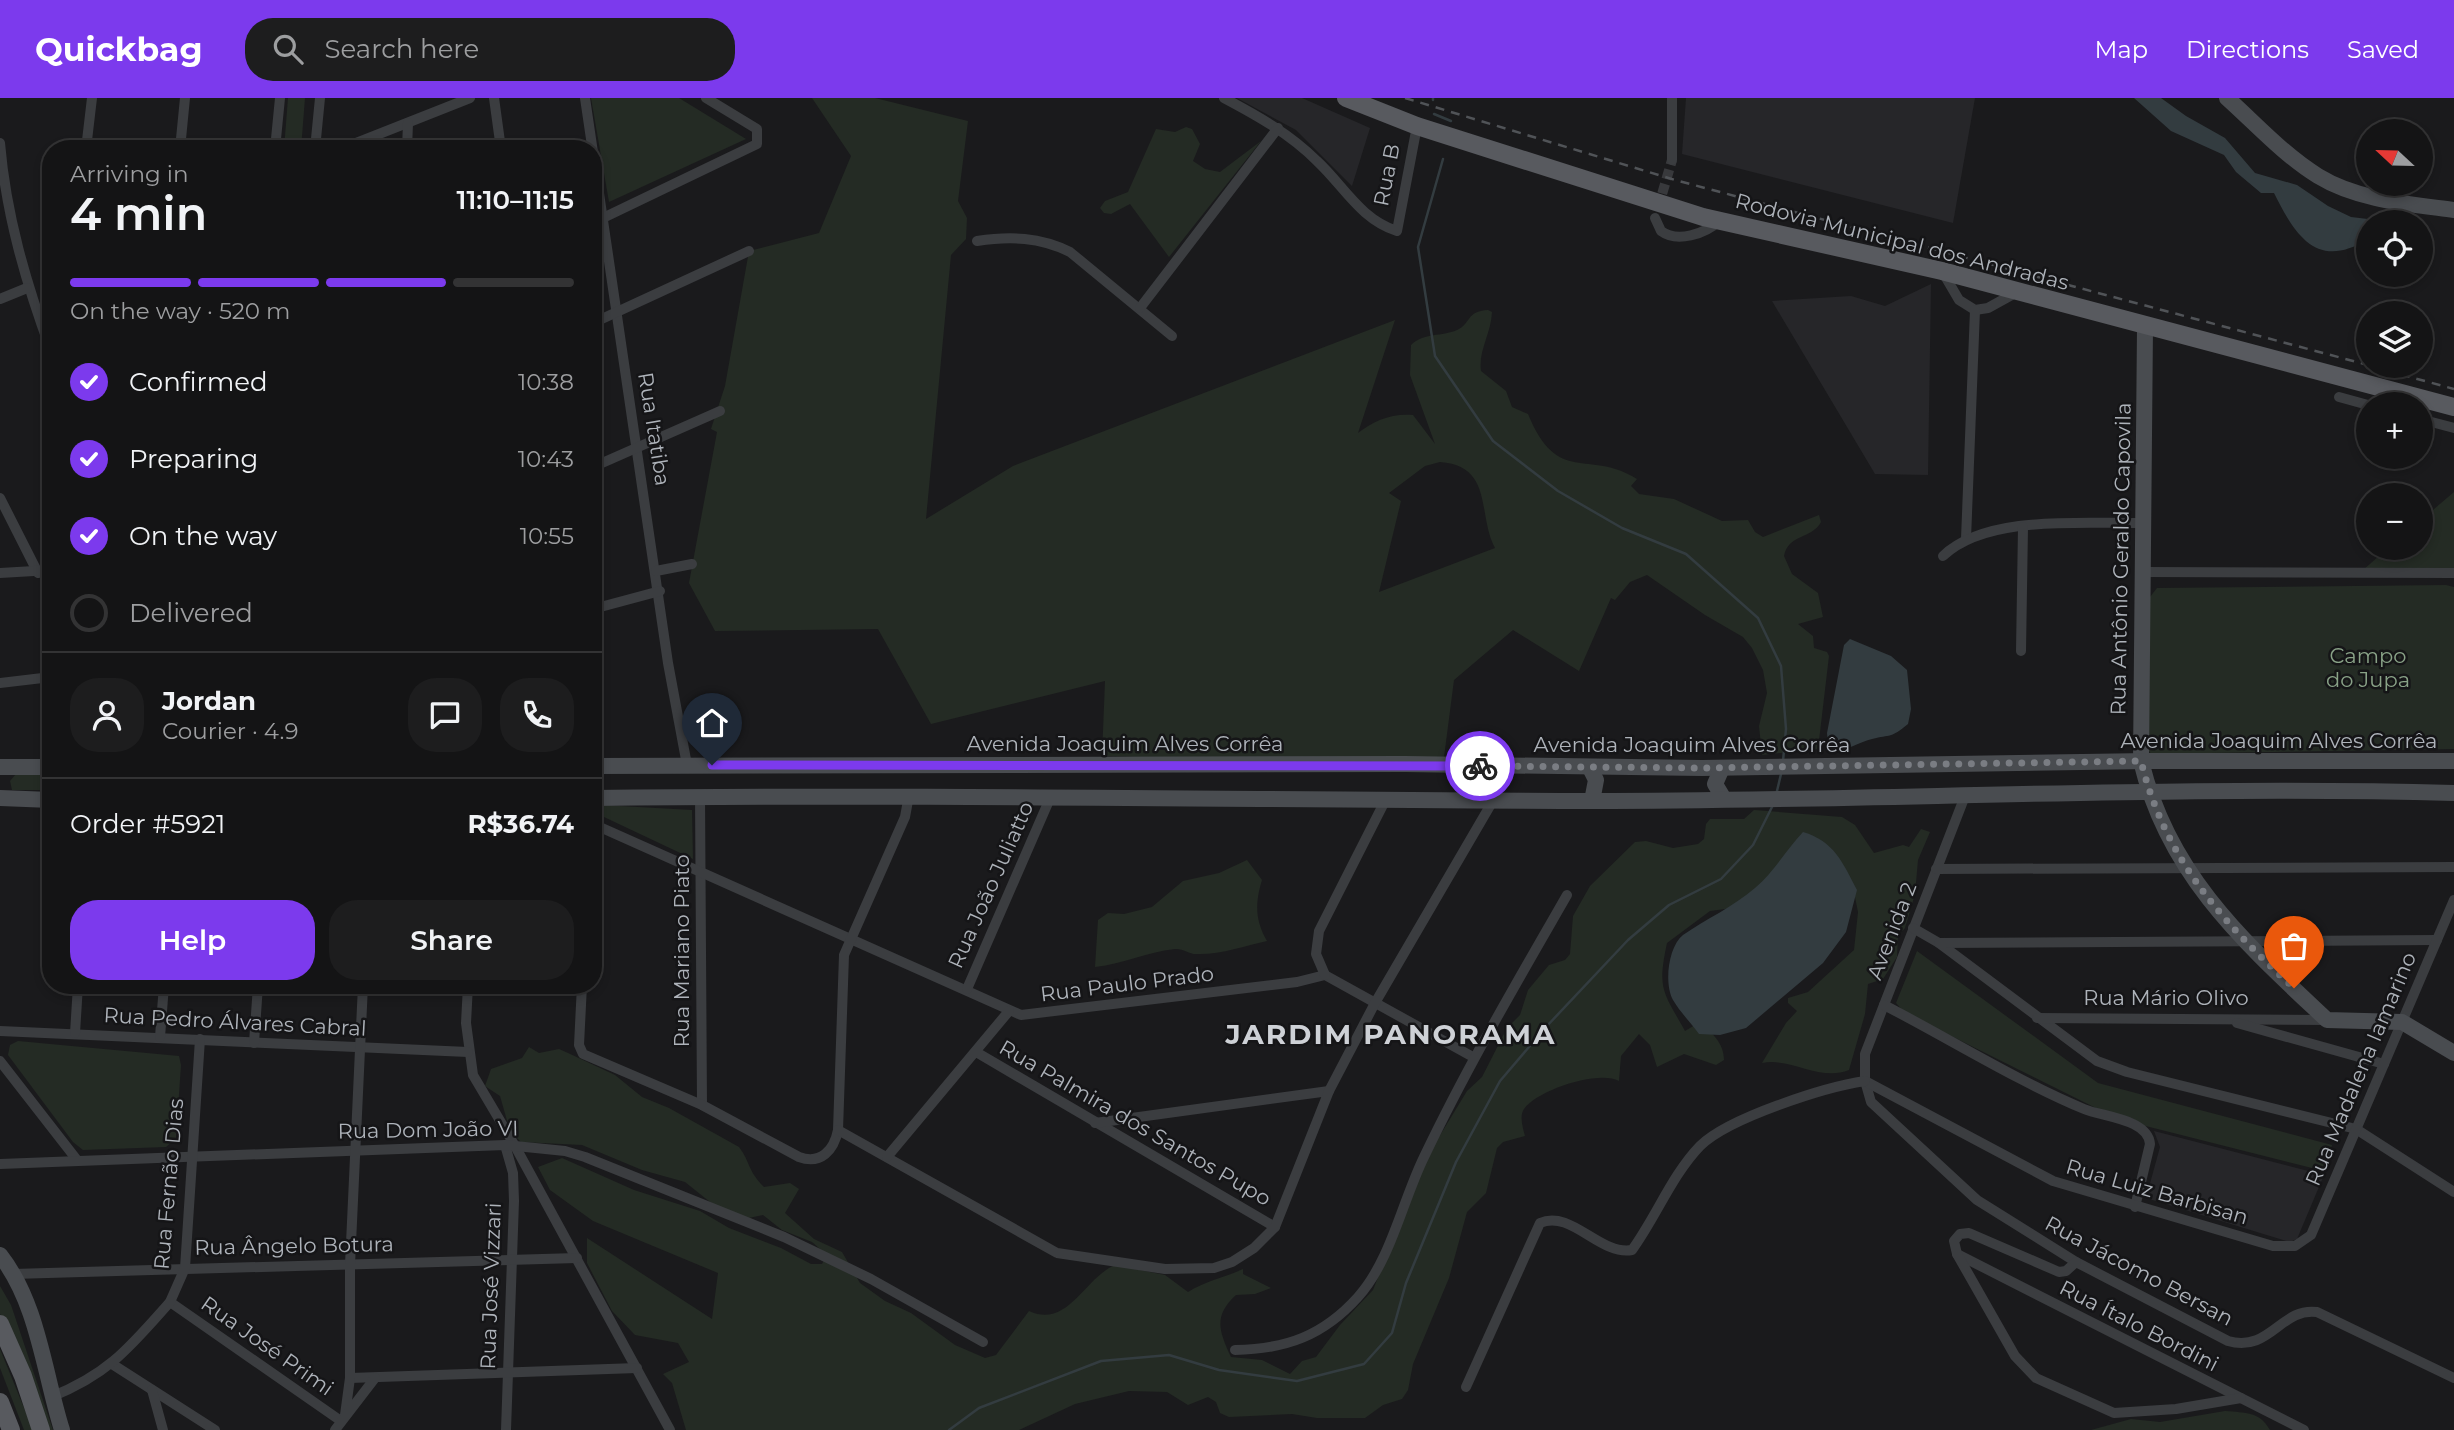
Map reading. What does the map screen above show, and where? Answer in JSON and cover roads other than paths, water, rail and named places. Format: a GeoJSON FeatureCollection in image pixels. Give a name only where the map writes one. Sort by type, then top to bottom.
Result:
{"type":"FeatureCollection","features":[{"type":"Feature","properties":{"kind":"main road","name":"Rodovia Municipal dos Andradas"},"geometry":{"type":"LineString","coordinates":[[1346,98],[1417,126],[1719,221],[1942,271],[2454,407]]}},
{"type":"Feature","properties":{"kind":"main road"},"geometry":{"type":"LineString","coordinates":[[2227,98],[2295,160],[2319,177],[2368,196],[2454,210]]}},
{"type":"Feature","properties":{"kind":"main road","name":"Rua Antônio Geraldo Capovila"},"geometry":{"type":"LineString","coordinates":[[2146,327],[2141,761],[2148,792],[2184,866],[2215,909],[2327,1020]]}},
{"type":"Feature","properties":{"kind":"main road","name":"Avenida Joaquim Alves Corrêa"},"geometry":{"type":"LineString","coordinates":[[602,766],[1405,764],[1741,768],[2141,761],[2454,761]]}},
{"type":"Feature","properties":{"kind":"main road"},"geometry":{"type":"LineString","coordinates":[[0,766],[42,767]]}},
{"type":"Feature","properties":{"kind":"main road"},"geometry":{"type":"LineString","coordinates":[[1590,768],[1597,787],[1592,801]]}},
{"type":"Feature","properties":{"kind":"main road"},"geometry":{"type":"LineString","coordinates":[[1722,768],[1715,784],[1724,799]]}},
{"type":"Feature","properties":{"kind":"main road"},"geometry":{"type":"LineString","coordinates":[[1741,768],[1744,780],[1742,799]]}},
{"type":"Feature","properties":{"kind":"main road"},"geometry":{"type":"LineString","coordinates":[[602,798],[909,795],[1592,801],[2148,792],[2454,793]]}},
{"type":"Feature","properties":{"kind":"main road"},"geometry":{"type":"LineString","coordinates":[[0,798],[42,800]]}},
{"type":"Feature","properties":{"kind":"main road","name":"Rua Mário Olivo"},"geometry":{"type":"LineString","coordinates":[[2327,1020],[2402,1022],[2454,1052]]}},
{"type":"Feature","properties":{"kind":"main road"},"geometry":{"type":"LineString","coordinates":[[0,1255],[13,1274],[29,1310],[62,1430]]}},
{"type":"Feature","properties":{"kind":"main road"},"geometry":{"type":"LineString","coordinates":[[0,1324],[23,1376],[41,1430]]}},
{"type":"Feature","properties":{"kind":"main road"},"geometry":{"type":"LineString","coordinates":[[0,1402],[11,1430]]}},
{"type":"Feature","properties":{"kind":"street"},"geometry":{"type":"LineString","coordinates":[[87,140],[92,98]]}},
{"type":"Feature","properties":{"kind":"street"},"geometry":{"type":"LineString","coordinates":[[181,140],[185,98]]}},
{"type":"Feature","properties":{"kind":"street"},"geometry":{"type":"LineString","coordinates":[[276,140],[280,98]]}},
{"type":"Feature","properties":{"kind":"street"},"geometry":{"type":"LineString","coordinates":[[316,140],[320,98]]}},
{"type":"Feature","properties":{"kind":"street"},"geometry":{"type":"LineString","coordinates":[[364,140],[470,98]]}},
{"type":"Feature","properties":{"kind":"street"},"geometry":{"type":"LineString","coordinates":[[494,98],[500,140]]}},
{"type":"Feature","properties":{"kind":"street","name":"Rua Itatiba"},"geometry":{"type":"LineString","coordinates":[[585,98],[592,140]]}},
{"type":"Feature","properties":{"kind":"street"},"geometry":{"type":"LineString","coordinates":[[605,217],[757,144],[757,129],[706,98]]}},
{"type":"Feature","properties":{"kind":"street"},"geometry":{"type":"LineString","coordinates":[[1140,308],[1278,128],[1224,98]]}},
{"type":"Feature","properties":{"kind":"street"},"geometry":{"type":"LineString","coordinates":[[1672,98],[1672,160]]}},
{"type":"Feature","properties":{"kind":"street"},"geometry":{"type":"LineString","coordinates":[[407,140],[408,123]]}},
{"type":"Feature","properties":{"kind":"street","name":"Rua B"},"geometry":{"type":"LineString","coordinates":[[1278,128],[1317,161],[1367,216],[1380,226],[1397,231],[1417,126]]}},
{"type":"Feature","properties":{"kind":"street"},"geometry":{"type":"LineString","coordinates":[[0,143],[2,183],[27,288],[42,327]]}},
{"type":"Feature","properties":{"kind":"street","name":"Rua Itatiba"},"geometry":{"type":"LineString","coordinates":[[602,199],[660,591],[668,663],[687,765]]}},
{"type":"Feature","properties":{"kind":"street"},"geometry":{"type":"LineString","coordinates":[[1655,218],[1661,231],[1675,237],[1710,229],[1719,221]]}},
{"type":"Feature","properties":{"kind":"street"},"geometry":{"type":"LineString","coordinates":[[977,241],[1008,236],[1051,242],[1070,253],[1172,336]]}},
{"type":"Feature","properties":{"kind":"street"},"geometry":{"type":"LineString","coordinates":[[602,319],[750,251]]}},
{"type":"Feature","properties":{"kind":"street"},"geometry":{"type":"LineString","coordinates":[[1942,271],[1959,300],[1975,310],[1988,308],[2019,291]]}},
{"type":"Feature","properties":{"kind":"street"},"geometry":{"type":"LineString","coordinates":[[0,299],[27,288]]}},
{"type":"Feature","properties":{"kind":"street"},"geometry":{"type":"LineString","coordinates":[[1966,539],[1975,310]]}},
{"type":"Feature","properties":{"kind":"street"},"geometry":{"type":"LineString","coordinates":[[2339,397],[2356,402]]}},
{"type":"Feature","properties":{"kind":"street"},"geometry":{"type":"LineString","coordinates":[[602,463],[720,411]]}},
{"type":"Feature","properties":{"kind":"street"},"geometry":{"type":"LineString","coordinates":[[2433,422],[2454,428]]}},
{"type":"Feature","properties":{"kind":"street"},"geometry":{"type":"LineString","coordinates":[[0,498],[38,573]]}},
{"type":"Feature","properties":{"kind":"street"},"geometry":{"type":"LineString","coordinates":[[1943,556],[1966,539],[2023,527],[2143,523]]}},
{"type":"Feature","properties":{"kind":"street"},"geometry":{"type":"LineString","coordinates":[[2021,651],[2023,527]]}},
{"type":"Feature","properties":{"kind":"street"},"geometry":{"type":"LineString","coordinates":[[656,571],[692,564]]}},
{"type":"Feature","properties":{"kind":"street"},"geometry":{"type":"LineString","coordinates":[[0,573],[42,572]]}},
{"type":"Feature","properties":{"kind":"street"},"geometry":{"type":"LineString","coordinates":[[2143,572],[2454,573]]}},
{"type":"Feature","properties":{"kind":"street"},"geometry":{"type":"LineString","coordinates":[[602,607],[660,591]]}},
{"type":"Feature","properties":{"kind":"street"},"geometry":{"type":"LineString","coordinates":[[0,683],[42,678]]}},
{"type":"Feature","properties":{"kind":"street"},"geometry":{"type":"LineString","coordinates":[[582,994],[579,1045],[583,1054],[702,1105],[805,1160],[818,1158],[829,1152],[838,1130],[843,968],[851,938],[905,817],[909,795]]}},
{"type":"Feature","properties":{"kind":"street","name":"Rua Mariano Piato"},"geometry":{"type":"LineString","coordinates":[[700,796],[702,1105]]}},
{"type":"Feature","properties":{"kind":"street","name":"Rua João Juliatto"},"geometry":{"type":"LineString","coordinates":[[967,989],[1051,796]]}},
{"type":"Feature","properties":{"kind":"street","name":"Avenida 2"},"geometry":{"type":"LineString","coordinates":[[1865,1081],[1865,1054],[1965,796]]}},
{"type":"Feature","properties":{"kind":"street"},"geometry":{"type":"LineString","coordinates":[[1387,799],[1319,931],[1316,954],[1325,975],[1472,1057]]}},
{"type":"Feature","properties":{"kind":"street"},"geometry":{"type":"LineString","coordinates":[[838,1130],[1066,1256],[1165,1269],[1214,1268],[1245,1254],[1275,1227],[1329,1091],[1375,1003],[1494,799]]}},
{"type":"Feature","properties":{"kind":"street","name":"Rua Paulo Prado"},"geometry":{"type":"LineString","coordinates":[[602,828],[967,989],[1009,1012],[1021,1015],[1297,982],[1325,975]]}},
{"type":"Feature","properties":{"kind":"street"},"geometry":{"type":"LineString","coordinates":[[1936,869],[2454,867]]}},
{"type":"Feature","properties":{"kind":"street"},"geometry":{"type":"LineString","coordinates":[[1235,1350],[1279,1348],[1299,1341],[1322,1328],[1358,1297],[1376,1271],[1407,1191],[1472,1057],[1567,895]]}},
{"type":"Feature","properties":{"kind":"street","name":"Rua Madalena Iamarino"},"geometry":{"type":"LineString","coordinates":[[2295,1247],[2311,1235],[2454,900]]}},
{"type":"Feature","properties":{"kind":"street"},"geometry":{"type":"LineString","coordinates":[[1913,928],[1939,943],[2082,1052],[2110,1067],[2356,1129],[2454,1192]]}},
{"type":"Feature","properties":{"kind":"street"},"geometry":{"type":"LineString","coordinates":[[1939,943],[2437,940]]}},
{"type":"Feature","properties":{"kind":"street"},"geometry":{"type":"LineString","coordinates":[[75,1033],[77,994]]}},
{"type":"Feature","properties":{"kind":"street"},"geometry":{"type":"LineString","coordinates":[[160,1037],[163,994]]}},
{"type":"Feature","properties":{"kind":"street"},"geometry":{"type":"LineString","coordinates":[[254,1043],[257,994]]}},
{"type":"Feature","properties":{"kind":"street"},"geometry":{"type":"LineString","coordinates":[[340,1422],[350,1377],[350,1265],[362,994]]}},
{"type":"Feature","properties":{"kind":"street"},"geometry":{"type":"LineString","coordinates":[[468,994],[468,1052],[473,1075],[510,1145],[577,1258],[670,1430]]}},
{"type":"Feature","properties":{"kind":"street"},"geometry":{"type":"LineString","coordinates":[[1884,1005],[2075,1105],[2141,1127],[2149,1137],[2150,1144],[2135,1207]]}},
{"type":"Feature","properties":{"kind":"street"},"geometry":{"type":"LineString","coordinates":[[887,1157],[1009,1012]]}},
{"type":"Feature","properties":{"kind":"street","name":"Rua Mário Olivo"},"geometry":{"type":"LineString","coordinates":[[2036,1018],[2327,1020]]}},
{"type":"Feature","properties":{"kind":"street"},"geometry":{"type":"LineString","coordinates":[[2228,1020],[2270,1035],[2384,1064]]}},
{"type":"Feature","properties":{"kind":"street","name":"Rua Pedro Álvares Cabral"},"geometry":{"type":"LineString","coordinates":[[0,1031],[468,1052]]}},
{"type":"Feature","properties":{"kind":"street","name":"Rua Fernão Dias"},"geometry":{"type":"LineString","coordinates":[[51,1397],[95,1378],[112,1364],[170,1302],[185,1268],[201,1040]]}},
{"type":"Feature","properties":{"kind":"street","name":"Rua Palmira dos Santos Pupo"},"geometry":{"type":"LineString","coordinates":[[976,1052],[1275,1227]]}},
{"type":"Feature","properties":{"kind":"street"},"geometry":{"type":"LineString","coordinates":[[0,1061],[77,1160]]}},
{"type":"Feature","properties":{"kind":"street"},"geometry":{"type":"LineString","coordinates":[[1466,1387],[1540,1223],[1547,1220],[1559,1222],[1613,1249],[1632,1250],[1688,1161],[1709,1139],[1727,1128],[1820,1091],[1865,1081]]}},
{"type":"Feature","properties":{"kind":"street","name":"Rua Luiz Barbisan"},"geometry":{"type":"LineString","coordinates":[[1865,1081],[2053,1181],[2273,1246],[2295,1247]]}},
{"type":"Feature","properties":{"kind":"street","name":"Rua Jácomo Bersan"},"geometry":{"type":"LineString","coordinates":[[1865,1081],[1871,1102],[1977,1200],[2076,1262],[2228,1341],[2251,1344],[2302,1312],[2316,1312],[2454,1378]]}},
{"type":"Feature","properties":{"kind":"street"},"geometry":{"type":"LineString","coordinates":[[1095,1123],[1329,1091]]}},
{"type":"Feature","properties":{"kind":"street"},"geometry":{"type":"LineString","coordinates":[[1901,1101],[1894,1114],[1901,1132]]}},
{"type":"Feature","properties":{"kind":"street","name":"Rua Dom João VI"},"geometry":{"type":"LineString","coordinates":[[0,1164],[510,1145],[565,1151],[785,1237],[871,1279],[983,1342]]}},
{"type":"Feature","properties":{"kind":"street","name":"Rua José Vizzari"},"geometry":{"type":"LineString","coordinates":[[506,1430],[512,1260],[513,1173],[510,1145]]}},
{"type":"Feature","properties":{"kind":"street"},"geometry":{"type":"LineString","coordinates":[[2076,1262],[2066,1271],[2059,1272],[1969,1233],[1957,1236],[1954,1241],[1957,1254],[2015,1356],[2036,1378],[2114,1413],[2176,1409],[2241,1398]]}},
{"type":"Feature","properties":{"kind":"street","name":"Rua Ítalo Bordini"},"geometry":{"type":"LineString","coordinates":[[1957,1254],[2304,1430]]}},
{"type":"Feature","properties":{"kind":"street","name":"Rua Ângelo Botura"},"geometry":{"type":"LineString","coordinates":[[13,1274],[577,1258]]}},
{"type":"Feature","properties":{"kind":"street","name":"Rua José Primi"},"geometry":{"type":"LineString","coordinates":[[170,1302],[340,1422]]}},
{"type":"Feature","properties":{"kind":"street"},"geometry":{"type":"LineString","coordinates":[[112,1364],[215,1430]]}},
{"type":"Feature","properties":{"kind":"street"},"geometry":{"type":"LineString","coordinates":[[350,1377],[637,1368]]}},
{"type":"Feature","properties":{"kind":"street"},"geometry":{"type":"LineString","coordinates":[[340,1422],[359,1402],[375,1378]]}},
{"type":"Feature","properties":{"kind":"street"},"geometry":{"type":"LineString","coordinates":[[152,1390],[163,1430]]}},
{"type":"Feature","properties":{"kind":"waterway"},"geometry":{"type":"LineString","coordinates":[[1434,114],[1451,121]]}},
{"type":"Feature","properties":{"kind":"waterway"},"geometry":{"type":"LineString","coordinates":[[1443,159],[1418,247],[1435,356],[1493,441],[1558,491],[1622,528],[1686,554],[1758,618],[1781,666],[1786,729],[1783,761]]}},
{"type":"Feature","properties":{"kind":"waterway"},"geometry":{"type":"LineString","coordinates":[[1777,791],[1781,774]]}},
{"type":"Feature","properties":{"kind":"waterway"},"geometry":{"type":"LineString","coordinates":[[949,1430],[979,1408],[1101,1361],[1169,1355],[1219,1370],[1297,1381],[1364,1364],[1392,1333],[1406,1283],[1456,1162],[1500,1081],[1546,1027],[1628,940],[1669,905],[1721,879],[1753,845],[1773,805]]}},
{"type":"Feature","properties":{"kind":"tunnel"},"geometry":{"type":"LineString","coordinates":[[1658,208],[1672,160]]}},
{"type":"Feature","properties":{"kind":"railway"},"geometry":{"type":"LineString","coordinates":[[1405,98],[1675,180],[2356,362]]}},
{"type":"Feature","properties":{"kind":"railway"},"geometry":{"type":"LineString","coordinates":[[2414,378],[2454,389]]}},
{"type":"Feature","properties":{"kind":"district","name":"JARDIM PANORAMA"},"geometry":{"type":"Point","coordinates":[1391,1034]}},
{"type":"Feature","properties":{"kind":"park label","name":"Campo do Jupa"},"geometry":{"type":"Point","coordinates":[2368,668]}}]}
